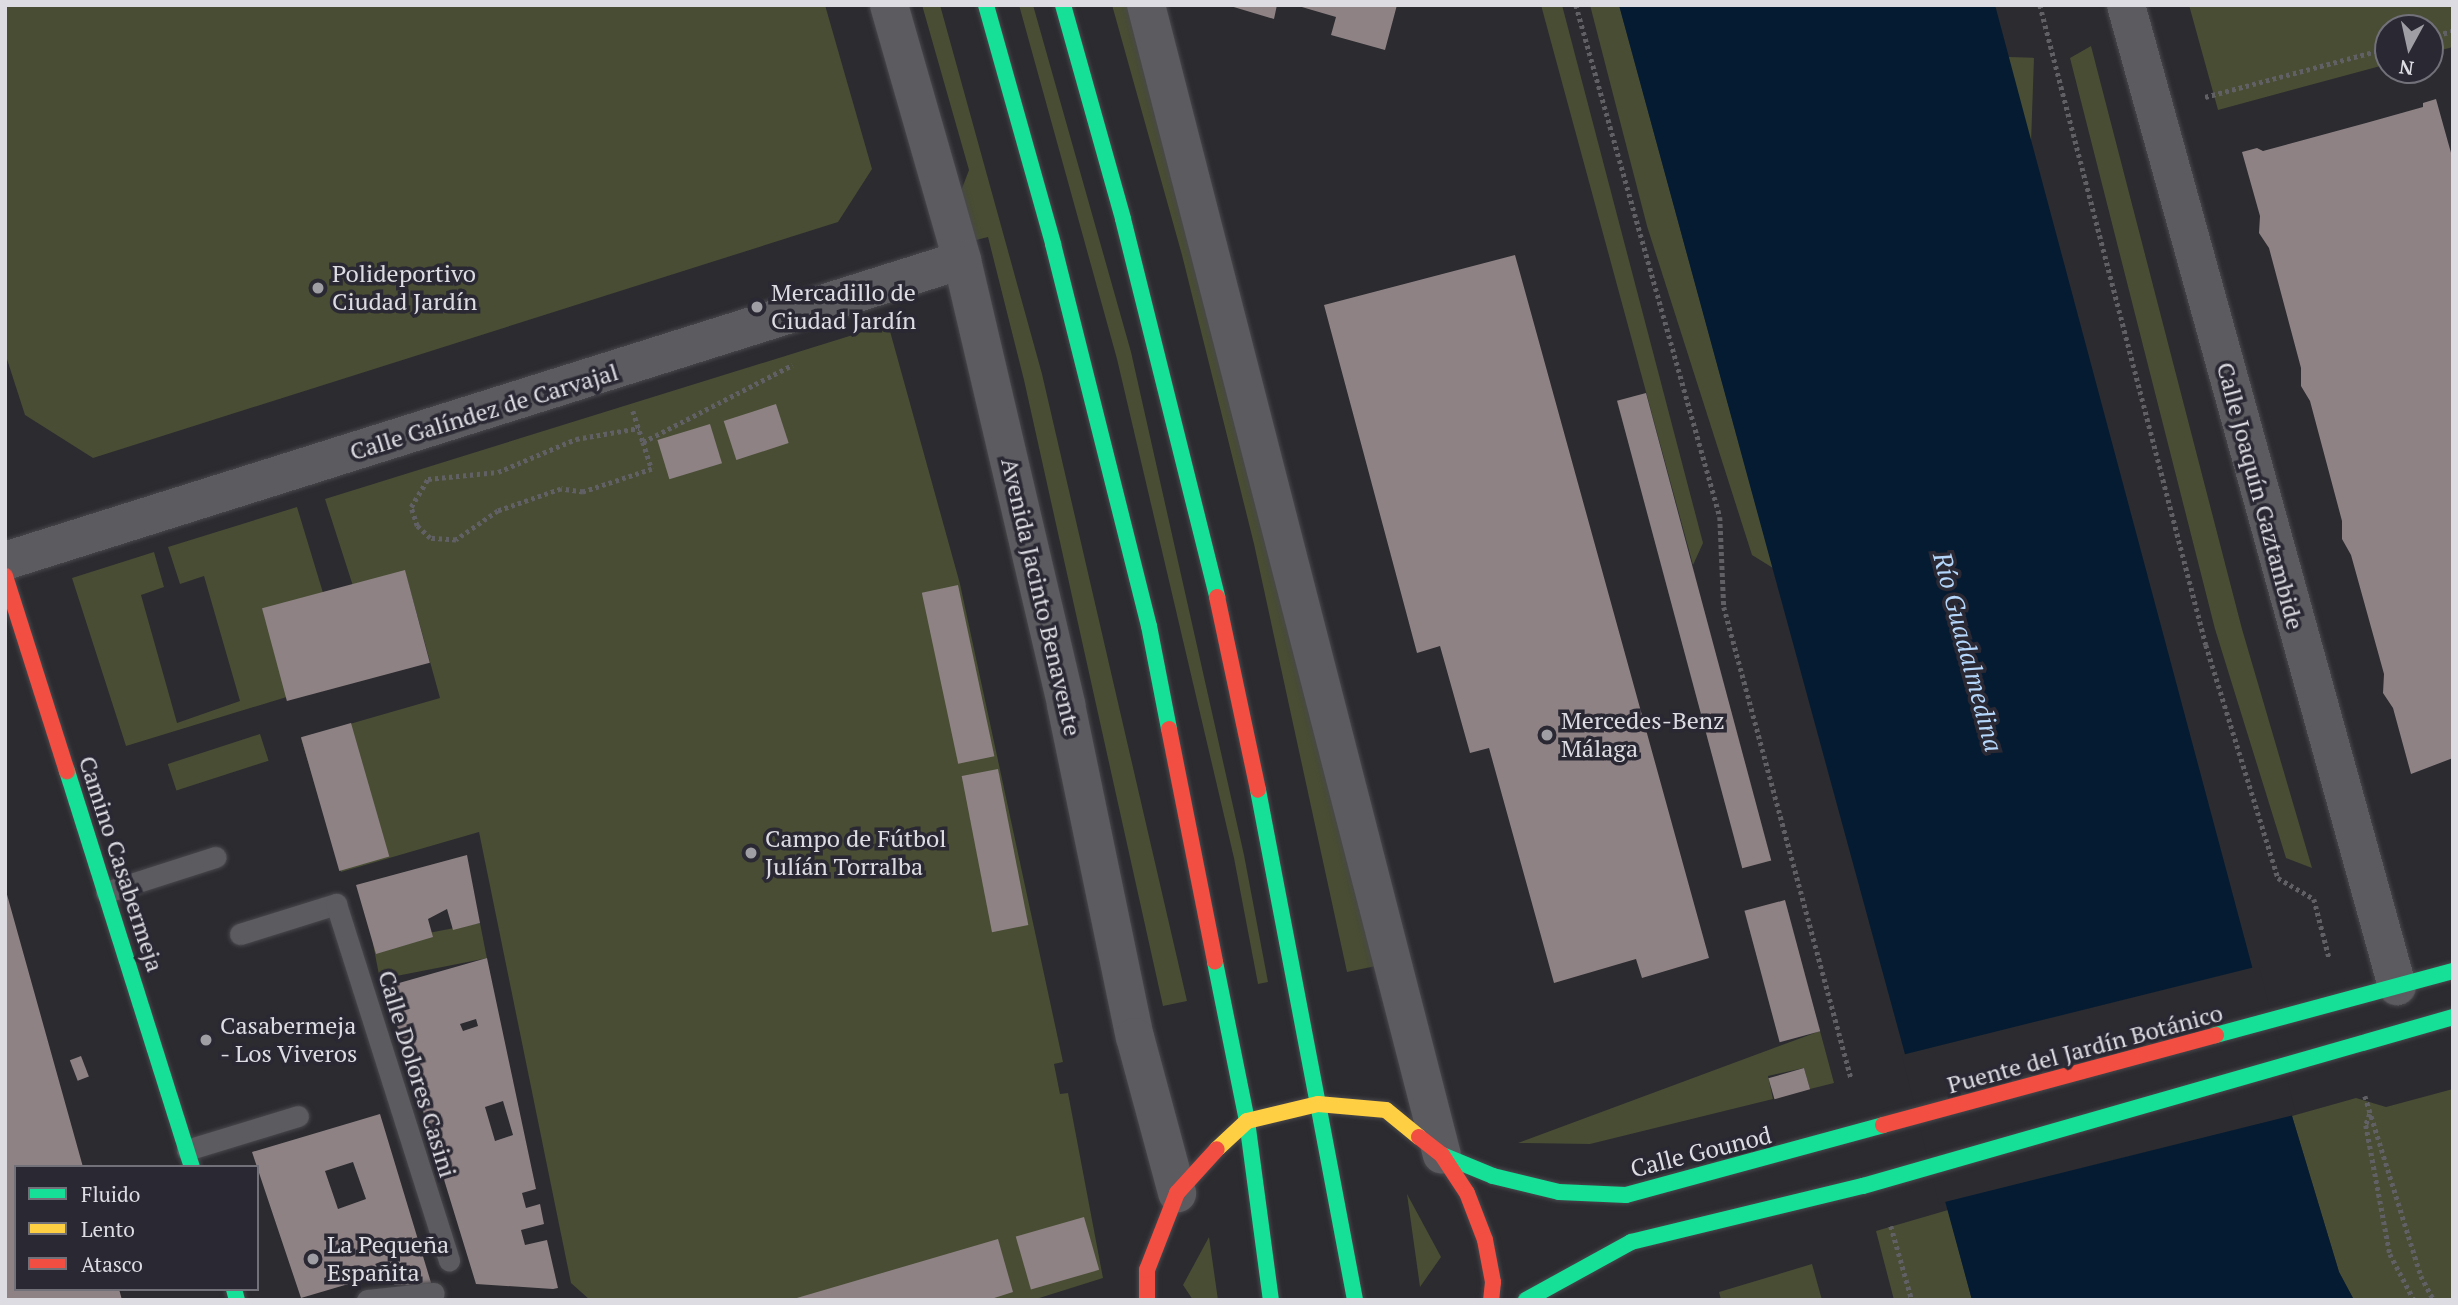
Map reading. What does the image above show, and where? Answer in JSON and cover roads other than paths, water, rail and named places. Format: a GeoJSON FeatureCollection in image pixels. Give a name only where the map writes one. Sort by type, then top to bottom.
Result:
{"type":"FeatureCollection","features":[{"type":"Feature","properties":{"kind":"main road"},"geometry":{"type":"LineString","coordinates":[[986,5],[1053,244],[1149,626],[1247,1121],[1271,1300]]}},
{"type":"Feature","properties":{"kind":"main road"},"geometry":{"type":"LineString","coordinates":[[1063,5],[1123,219],[1221,613],[1302,1005],[1355,1300]]}},
{"type":"Feature","properties":{"kind":"main road","name":"Camino Casabermeja"},"geometry":{"type":"LineString","coordinates":[[5,576],[189,1159]]}},
{"type":"Feature","properties":{"kind":"main road"},"geometry":{"type":"LineString","coordinates":[[5,654],[28,647]]}},
{"type":"Feature","properties":{"kind":"main road"},"geometry":{"type":"LineString","coordinates":[[2397,986],[2453,971]]}},
{"type":"Feature","properties":{"kind":"main road","name":"Puente del Jardín Botánico"},"geometry":{"type":"LineString","coordinates":[[1850,1137],[2397,986]]}},
{"type":"Feature","properties":{"kind":"main road"},"geometry":{"type":"LineString","coordinates":[[1526,1300],[1631,1242],[1863,1186],[2453,1017]]}},
{"type":"Feature","properties":{"kind":"main road"},"geometry":{"type":"LineString","coordinates":[[1132,1290],[1147,1270],[1177,1193],[1247,1121],[1318,1104],[1386,1110],[1441,1154],[1467,1194],[1485,1240],[1493,1282],[1491,1300]]}},
{"type":"Feature","properties":{"kind":"main road","name":"Calle Gounod"},"geometry":{"type":"LineString","coordinates":[[1441,1154],[1493,1176],[1559,1192],[1626,1195],[1850,1137]]}},
{"type":"Feature","properties":{"kind":"main road"},"geometry":{"type":"LineString","coordinates":[[1147,1270],[1147,1300]]}},
{"type":"Feature","properties":{"kind":"street","name":"Avenida Jacinto Benavente"},"geometry":{"type":"LineString","coordinates":[[889,5],[962,260],[1066,705],[1135,1037],[1177,1193]]}},
{"type":"Feature","properties":{"kind":"street"},"geometry":{"type":"LineString","coordinates":[[1146,5],[1441,1154]]}},
{"type":"Feature","properties":{"kind":"street","name":"Calle Joaquín Gaztambide"},"geometry":{"type":"LineString","coordinates":[[2126,5],[2397,986]]}},
{"type":"Feature","properties":{"kind":"street","name":"Calle Galíndez de Carvajal"},"geometry":{"type":"LineString","coordinates":[[5,561],[962,260]]}},
{"type":"Feature","properties":{"kind":"lane"},"geometry":{"type":"LineString","coordinates":[[106,892],[216,858]]}},
{"type":"Feature","properties":{"kind":"lane","name":"Calle Dolores Casini"},"geometry":{"type":"LineString","coordinates":[[240,934],[337,904],[449,1261]]}},
{"type":"Feature","properties":{"kind":"lane"},"geometry":{"type":"LineString","coordinates":[[189,1159],[298,1116]]}},
{"type":"Feature","properties":{"kind":"lane"},"geometry":{"type":"LineString","coordinates":[[367,1300],[434,1293]]}},
{"type":"Feature","properties":{"kind":"water","name":"Río Guadalmedina"},"geometry":{"type":"Polygon","coordinates":[[[1619,5],[1995,5],[2292,1116],[2339,1272],[2354,1300],[1972,1300],[1619,5]]]}},
{"type":"Feature","properties":{"kind":"place","name":"Polideportivo Ciudad Jardín"},"geometry":{"type":"Point","coordinates":[318,288]}},
{"type":"Feature","properties":{"kind":"place","name":"Mercadillo de Ciudad Jardín"},"geometry":{"type":"Point","coordinates":[757,307]}},
{"type":"Feature","properties":{"kind":"place","name":"Mercedes-Benz Málaga"},"geometry":{"type":"Point","coordinates":[1547,735]}},
{"type":"Feature","properties":{"kind":"place","name":"Campo de Fútbol Julíán Torralba"},"geometry":{"type":"Point","coordinates":[751,853]}},
{"type":"Feature","properties":{"kind":"place","name":"Casabermeja - Los Viveros"},"geometry":{"type":"Point","coordinates":[206,1040]}},
{"type":"Feature","properties":{"kind":"place","name":"La Pequeña Españita"},"geometry":{"type":"Point","coordinates":[313,1259]}}]}
